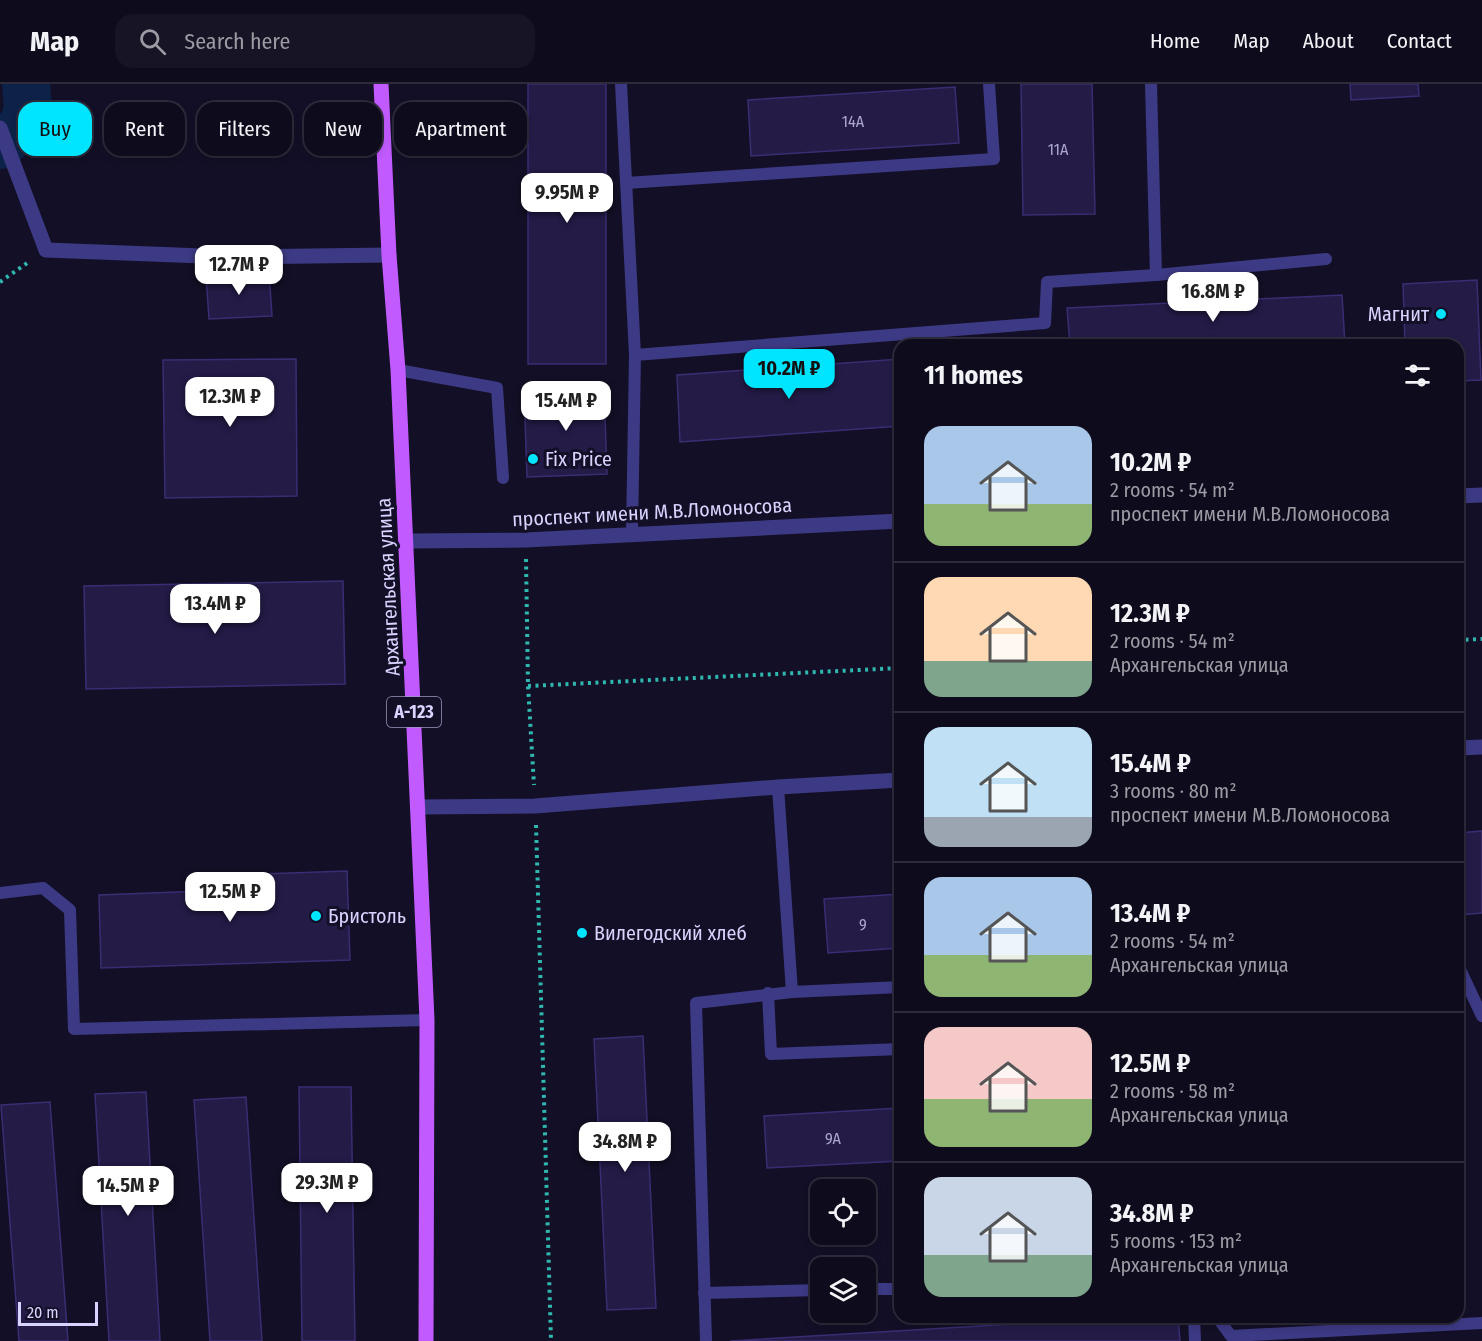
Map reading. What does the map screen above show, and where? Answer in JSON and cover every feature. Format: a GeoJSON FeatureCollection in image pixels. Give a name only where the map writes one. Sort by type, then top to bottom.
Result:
{"type":"FeatureCollection","features":[{"type":"Feature","properties":{"kind":"main road","name":"Архангельская улица"},"geometry":{"type":"LineString","coordinates":[[381,84],[407,541],[427,1020],[426,1341]]}},
{"type":"Feature","properties":{"kind":"street"},"geometry":{"type":"LineString","coordinates":[[0,128],[46,250],[229,257],[389,255]]}},
{"type":"Feature","properties":{"kind":"street"},"geometry":{"type":"LineString","coordinates":[[1464,496],[1482,495]]}},
{"type":"Feature","properties":{"kind":"street","name":"проспект имени М.В.Ломоносова"},"geometry":{"type":"LineString","coordinates":[[407,541],[525,540],[894,521]]}},
{"type":"Feature","properties":{"kind":"street"},"geometry":{"type":"LineString","coordinates":[[1464,748],[1482,747]]}},
{"type":"Feature","properties":{"kind":"street"},"geometry":{"type":"LineString","coordinates":[[418,807],[535,806],[894,780]]}},
{"type":"Feature","properties":{"kind":"lane"},"geometry":{"type":"LineString","coordinates":[[621,84],[635,355],[632,533]]}},
{"type":"Feature","properties":{"kind":"lane"},"geometry":{"type":"LineString","coordinates":[[626,183],[994,159],[989,84]]}},
{"type":"Feature","properties":{"kind":"lane"},"geometry":{"type":"LineString","coordinates":[[1151,84],[1156,275]]}},
{"type":"Feature","properties":{"kind":"lane"},"geometry":{"type":"LineString","coordinates":[[635,355],[1045,323],[1047,282],[1156,275],[1326,259]]}},
{"type":"Feature","properties":{"kind":"lane"},"geometry":{"type":"LineString","coordinates":[[398,370],[497,388],[503,478]]}},
{"type":"Feature","properties":{"kind":"lane"},"geometry":{"type":"LineString","coordinates":[[778,787],[792,992]]}},
{"type":"Feature","properties":{"kind":"lane"},"geometry":{"type":"LineString","coordinates":[[0,893],[43,888],[70,910],[75,1029],[427,1020]]}},
{"type":"Feature","properties":{"kind":"lane"},"geometry":{"type":"LineString","coordinates":[[1464,978],[1482,1016]]}},
{"type":"Feature","properties":{"kind":"lane"},"geometry":{"type":"LineString","coordinates":[[706,1341],[696,1003],[768,993],[894,987]]}},
{"type":"Feature","properties":{"kind":"lane"},"geometry":{"type":"LineString","coordinates":[[768,993],[771,1054],[894,1050]]}},
{"type":"Feature","properties":{"kind":"lane"},"geometry":{"type":"LineString","coordinates":[[876,1289],[894,1289]]}},
{"type":"Feature","properties":{"kind":"lane"},"geometry":{"type":"LineString","coordinates":[[704,1293],[810,1290]]}},
{"type":"Feature","properties":{"kind":"lane"},"geometry":{"type":"LineString","coordinates":[[1194,1323],[1195,1341]]}},
{"type":"Feature","properties":{"kind":"lane"},"geometry":{"type":"LineString","coordinates":[[1221,1323],[1231,1336],[1482,1323]]}},
{"type":"Feature","properties":{"kind":"path"},"geometry":{"type":"LineString","coordinates":[[0,282],[46,250]]}},
{"type":"Feature","properties":{"kind":"path"},"geometry":{"type":"LineString","coordinates":[[525,540],[551,1341]]}},
{"type":"Feature","properties":{"kind":"path"},"geometry":{"type":"LineString","coordinates":[[1464,640],[1482,639]]}},
{"type":"Feature","properties":{"kind":"path"},"geometry":{"type":"LineString","coordinates":[[528,686],[894,668]]}},
{"type":"Feature","properties":{"kind":"building"},"geometry":{"type":"Polygon","coordinates":[[[528,84],[606,84],[606,364],[528,364],[528,84]]]}},
{"type":"Feature","properties":{"kind":"building"},"geometry":{"type":"Polygon","coordinates":[[[1021,84],[1092,84],[1095,214],[1023,215],[1021,84]]]}},
{"type":"Feature","properties":{"kind":"building"},"geometry":{"type":"Polygon","coordinates":[[[1350,84],[1418,84],[1419,96],[1351,100],[1350,84]]]}},
{"type":"Feature","properties":{"kind":"building"},"geometry":{"type":"Polygon","coordinates":[[[955,87],[959,143],[751,156],[748,100],[955,87]]]}},
{"type":"Feature","properties":{"kind":"building"},"geometry":{"type":"Polygon","coordinates":[[[269,272],[272,316],[209,319],[206,276],[269,272]]]}},
{"type":"Feature","properties":{"kind":"building","name":"Магнит"},"geometry":{"type":"Polygon","coordinates":[[[1477,280],[1481,380],[1464,381],[1464,339],[1405,339],[1403,284],[1477,280]]]}},
{"type":"Feature","properties":{"kind":"building"},"geometry":{"type":"Polygon","coordinates":[[[1342,295],[1345,339],[1070,339],[1067,308],[1342,295]]]}},
{"type":"Feature","properties":{"kind":"building"},"geometry":{"type":"Polygon","coordinates":[[[296,359],[297,496],[165,498],[163,360],[296,359]]]}},
{"type":"Feature","properties":{"kind":"building"},"geometry":{"type":"Polygon","coordinates":[[[894,359],[894,426],[680,442],[677,375],[894,359]]]}},
{"type":"Feature","properties":{"kind":"building"},"geometry":{"type":"Polygon","coordinates":[[[604,387],[607,474],[527,477],[524,390],[604,387]]]}},
{"type":"Feature","properties":{"kind":"building"},"geometry":{"type":"Polygon","coordinates":[[[343,581],[345,684],[86,689],[84,586],[343,581]]]}},
{"type":"Feature","properties":{"kind":"building"},"geometry":{"type":"Polygon","coordinates":[[[1482,831],[1482,913],[1464,914],[1464,832],[1482,831]]]}},
{"type":"Feature","properties":{"kind":"building"},"geometry":{"type":"Polygon","coordinates":[[[347,871],[350,960],[101,968],[99,895],[230,890],[230,875],[347,871]]]}},
{"type":"Feature","properties":{"kind":"building"},"geometry":{"type":"Polygon","coordinates":[[[894,894],[894,948],[828,953],[824,899],[894,894]]]}},
{"type":"Feature","properties":{"kind":"building"},"geometry":{"type":"Polygon","coordinates":[[[643,1036],[656,1308],[607,1310],[594,1039],[643,1036]]]}},
{"type":"Feature","properties":{"kind":"building"},"geometry":{"type":"Polygon","coordinates":[[[299,1087],[351,1087],[355,1341],[302,1341],[299,1087]]]}},
{"type":"Feature","properties":{"kind":"building"},"geometry":{"type":"Polygon","coordinates":[[[146,1092],[160,1341],[109,1341],[95,1094],[146,1092]]]}},
{"type":"Feature","properties":{"kind":"building"},"geometry":{"type":"Polygon","coordinates":[[[246,1097],[262,1341],[210,1341],[194,1100],[246,1097]]]}},
{"type":"Feature","properties":{"kind":"building"},"geometry":{"type":"Polygon","coordinates":[[[50,1102],[68,1341],[19,1341],[1,1105],[50,1102]]]}},
{"type":"Feature","properties":{"kind":"building"},"geometry":{"type":"Polygon","coordinates":[[[894,1108],[894,1161],[767,1168],[764,1116],[894,1108]]]}},
{"type":"Feature","properties":{"kind":"building"},"geometry":{"type":"Polygon","coordinates":[[[1028,1323],[1178,1323],[1180,1341],[730,1341],[1028,1323]]]}},
{"type":"Feature","properties":{"kind":"waterway"},"geometry":{"type":"LineString","coordinates":[[0,145],[23,126],[28,108],[26,84]]}},
{"type":"Feature","properties":{"kind":"place","name":"Магнит"},"geometry":{"type":"Point","coordinates":[1441,314]}},
{"type":"Feature","properties":{"kind":"place","name":"Fix Price"},"geometry":{"type":"Point","coordinates":[533,459]}},
{"type":"Feature","properties":{"kind":"place","name":"Бристоль"},"geometry":{"type":"Point","coordinates":[316,916]}},
{"type":"Feature","properties":{"kind":"place","name":"Вилегодский хлеб"},"geometry":{"type":"Point","coordinates":[582,933]}}]}
